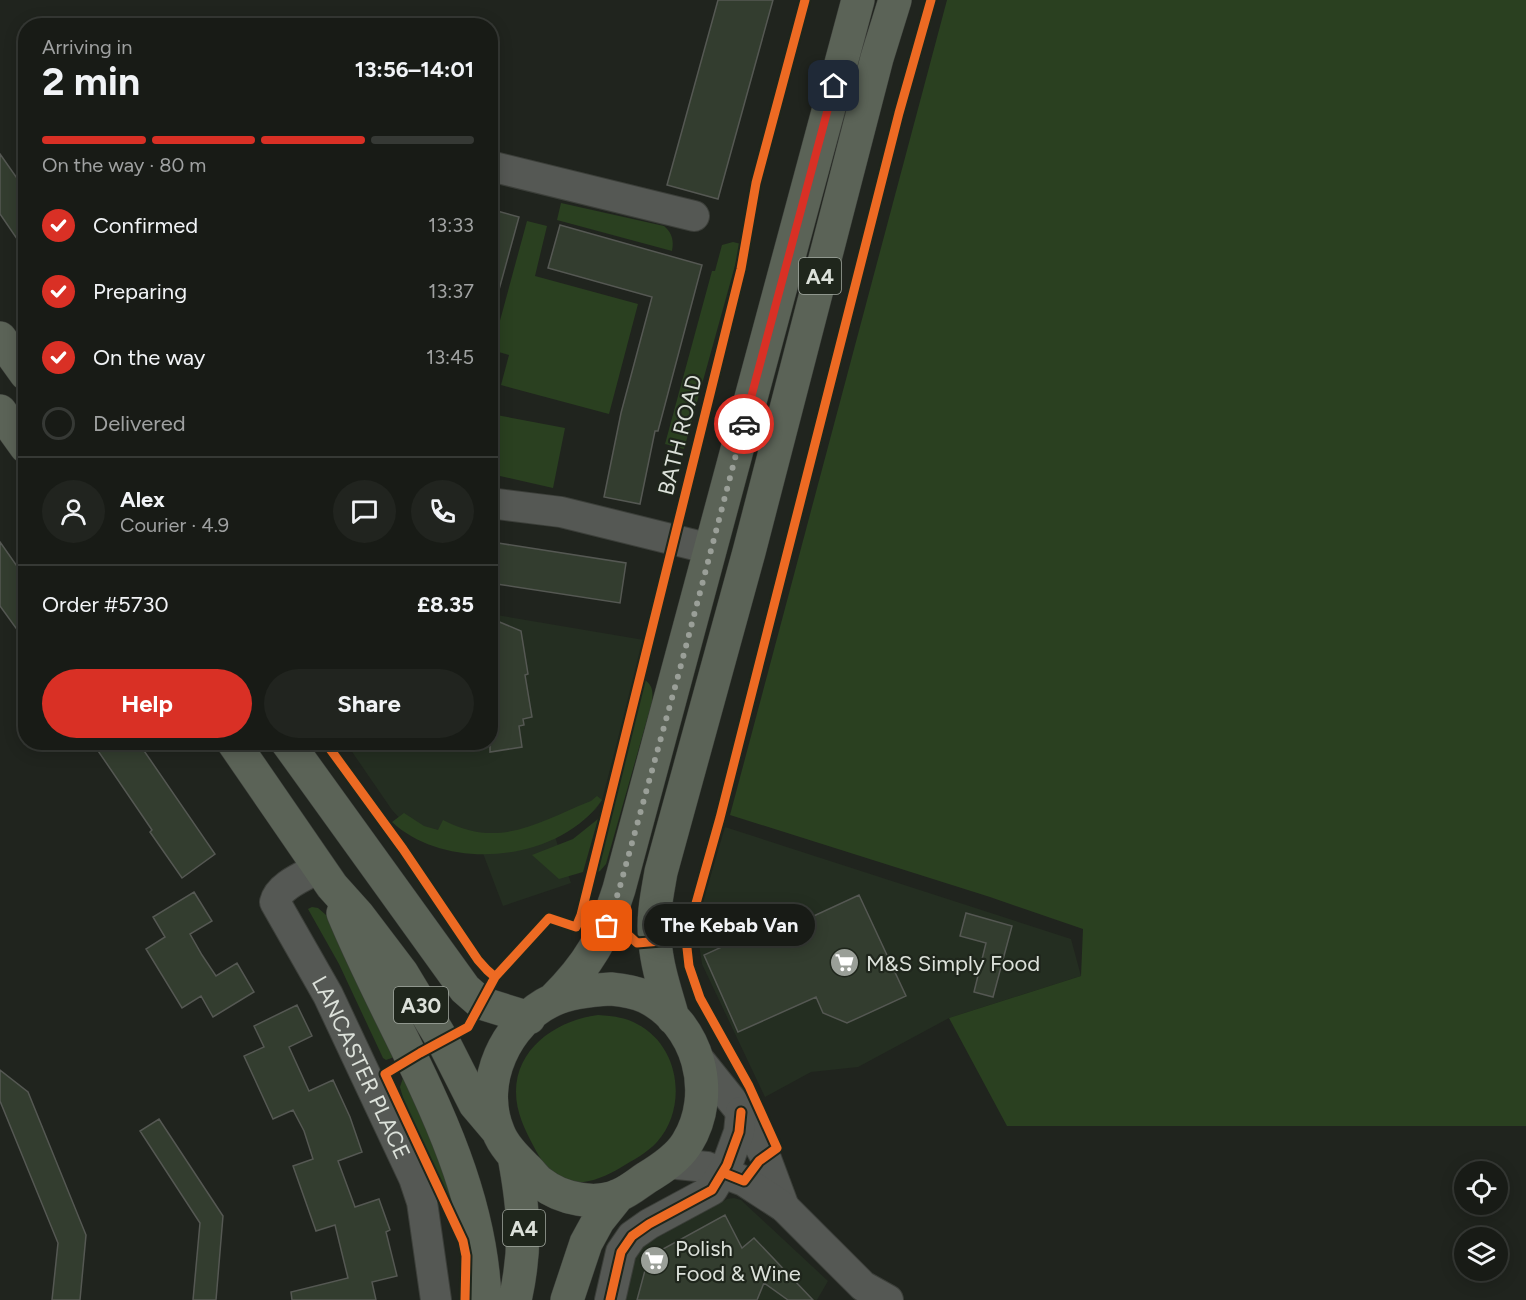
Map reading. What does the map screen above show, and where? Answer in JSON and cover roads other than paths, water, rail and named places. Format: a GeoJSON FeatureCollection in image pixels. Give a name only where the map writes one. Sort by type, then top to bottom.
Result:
{"type":"FeatureCollection","features":[{"type":"Feature","properties":{"kind":"highway","name":"A4"},"geometry":{"type":"LineString","coordinates":[[541,1009],[583,968],[607,926],[619,890],[858,0]]}},
{"type":"Feature","properties":{"kind":"highway","name":"A4"},"geometry":{"type":"LineString","coordinates":[[673,1018],[662,979],[655,941],[655,916],[661,872],[749,552],[877,58],[895,0]]}},
{"type":"Feature","properties":{"kind":"highway"},"geometry":{"type":"LineString","coordinates":[[0,338],[18,363]]}},
{"type":"Feature","properties":{"kind":"highway"},"geometry":{"type":"LineString","coordinates":[[0,411],[18,436]]}},
{"type":"Feature","properties":{"kind":"highway","name":"A30"},"geometry":{"type":"LineString","coordinates":[[238,750],[326,877],[402,973],[443,1041],[475,1104],[506,1144]]}},
{"type":"Feature","properties":{"kind":"highway","name":"A30"},"geometry":{"type":"LineString","coordinates":[[293,750],[465,989],[481,1003],[541,1009]]}},
{"type":"Feature","properties":{"kind":"highway"},"geometry":{"type":"LineString","coordinates":[[326,877],[444,1127],[468,1197],[484,1275],[485,1300]]}},
{"type":"Feature","properties":{"kind":"highway"},"geometry":{"type":"LineString","coordinates":[[567,1300],[586,1243],[598,1221],[618,1196],[668,1163],[687,1143],[699,1112],[701,1091],[697,1057],[692,1044],[673,1018],[646,997],[624,990],[593,990],[541,1009],[508,1039],[496,1066],[492,1105],[506,1144],[540,1183],[564,1195],[591,1200],[618,1196]]}},
{"type":"Feature","properties":{"kind":"highway","name":"A4"},"geometry":{"type":"LineString","coordinates":[[506,1144],[524,1217],[524,1247],[515,1300]]}},
{"type":"Feature","properties":{"kind":"street"},"geometry":{"type":"LineString","coordinates":[[498,168],[694,216]]}},
{"type":"Feature","properties":{"kind":"street"},"geometry":{"type":"LineString","coordinates":[[498,504],[561,512],[711,549]]}},
{"type":"Feature","properties":{"kind":"street","name":"LANCASTER PLACE"},"geometry":{"type":"LineString","coordinates":[[326,877],[287,886],[277,895],[275,902],[328,995],[414,1178],[422,1203],[436,1300]]}},
{"type":"Feature","properties":{"kind":"street"},"geometry":{"type":"LineString","coordinates":[[697,1057],[741,1112],[765,1156],[784,1207]]}},
{"type":"Feature","properties":{"kind":"street"},"geometry":{"type":"LineString","coordinates":[[718,1181],[739,1132],[741,1112]]}},
{"type":"Feature","properties":{"kind":"street"},"geometry":{"type":"LineString","coordinates":[[668,1163],[708,1167],[718,1181]]}},
{"type":"Feature","properties":{"kind":"street"},"geometry":{"type":"LineString","coordinates":[[610,1300],[621,1252],[632,1236],[718,1181],[744,1181],[784,1207],[863,1286],[888,1300]]}},
{"type":"Feature","properties":{"kind":"place","name":"The Kebab Van"},"geometry":{"type":"Point","coordinates":[607,926]}},
{"type":"Feature","properties":{"kind":"place","name":"M&S Simply Food"},"geometry":{"type":"Point","coordinates":[845,963]}},
{"type":"Feature","properties":{"kind":"place","name":"Polish Food & Wine"},"geometry":{"type":"Point","coordinates":[654,1261]}}]}
